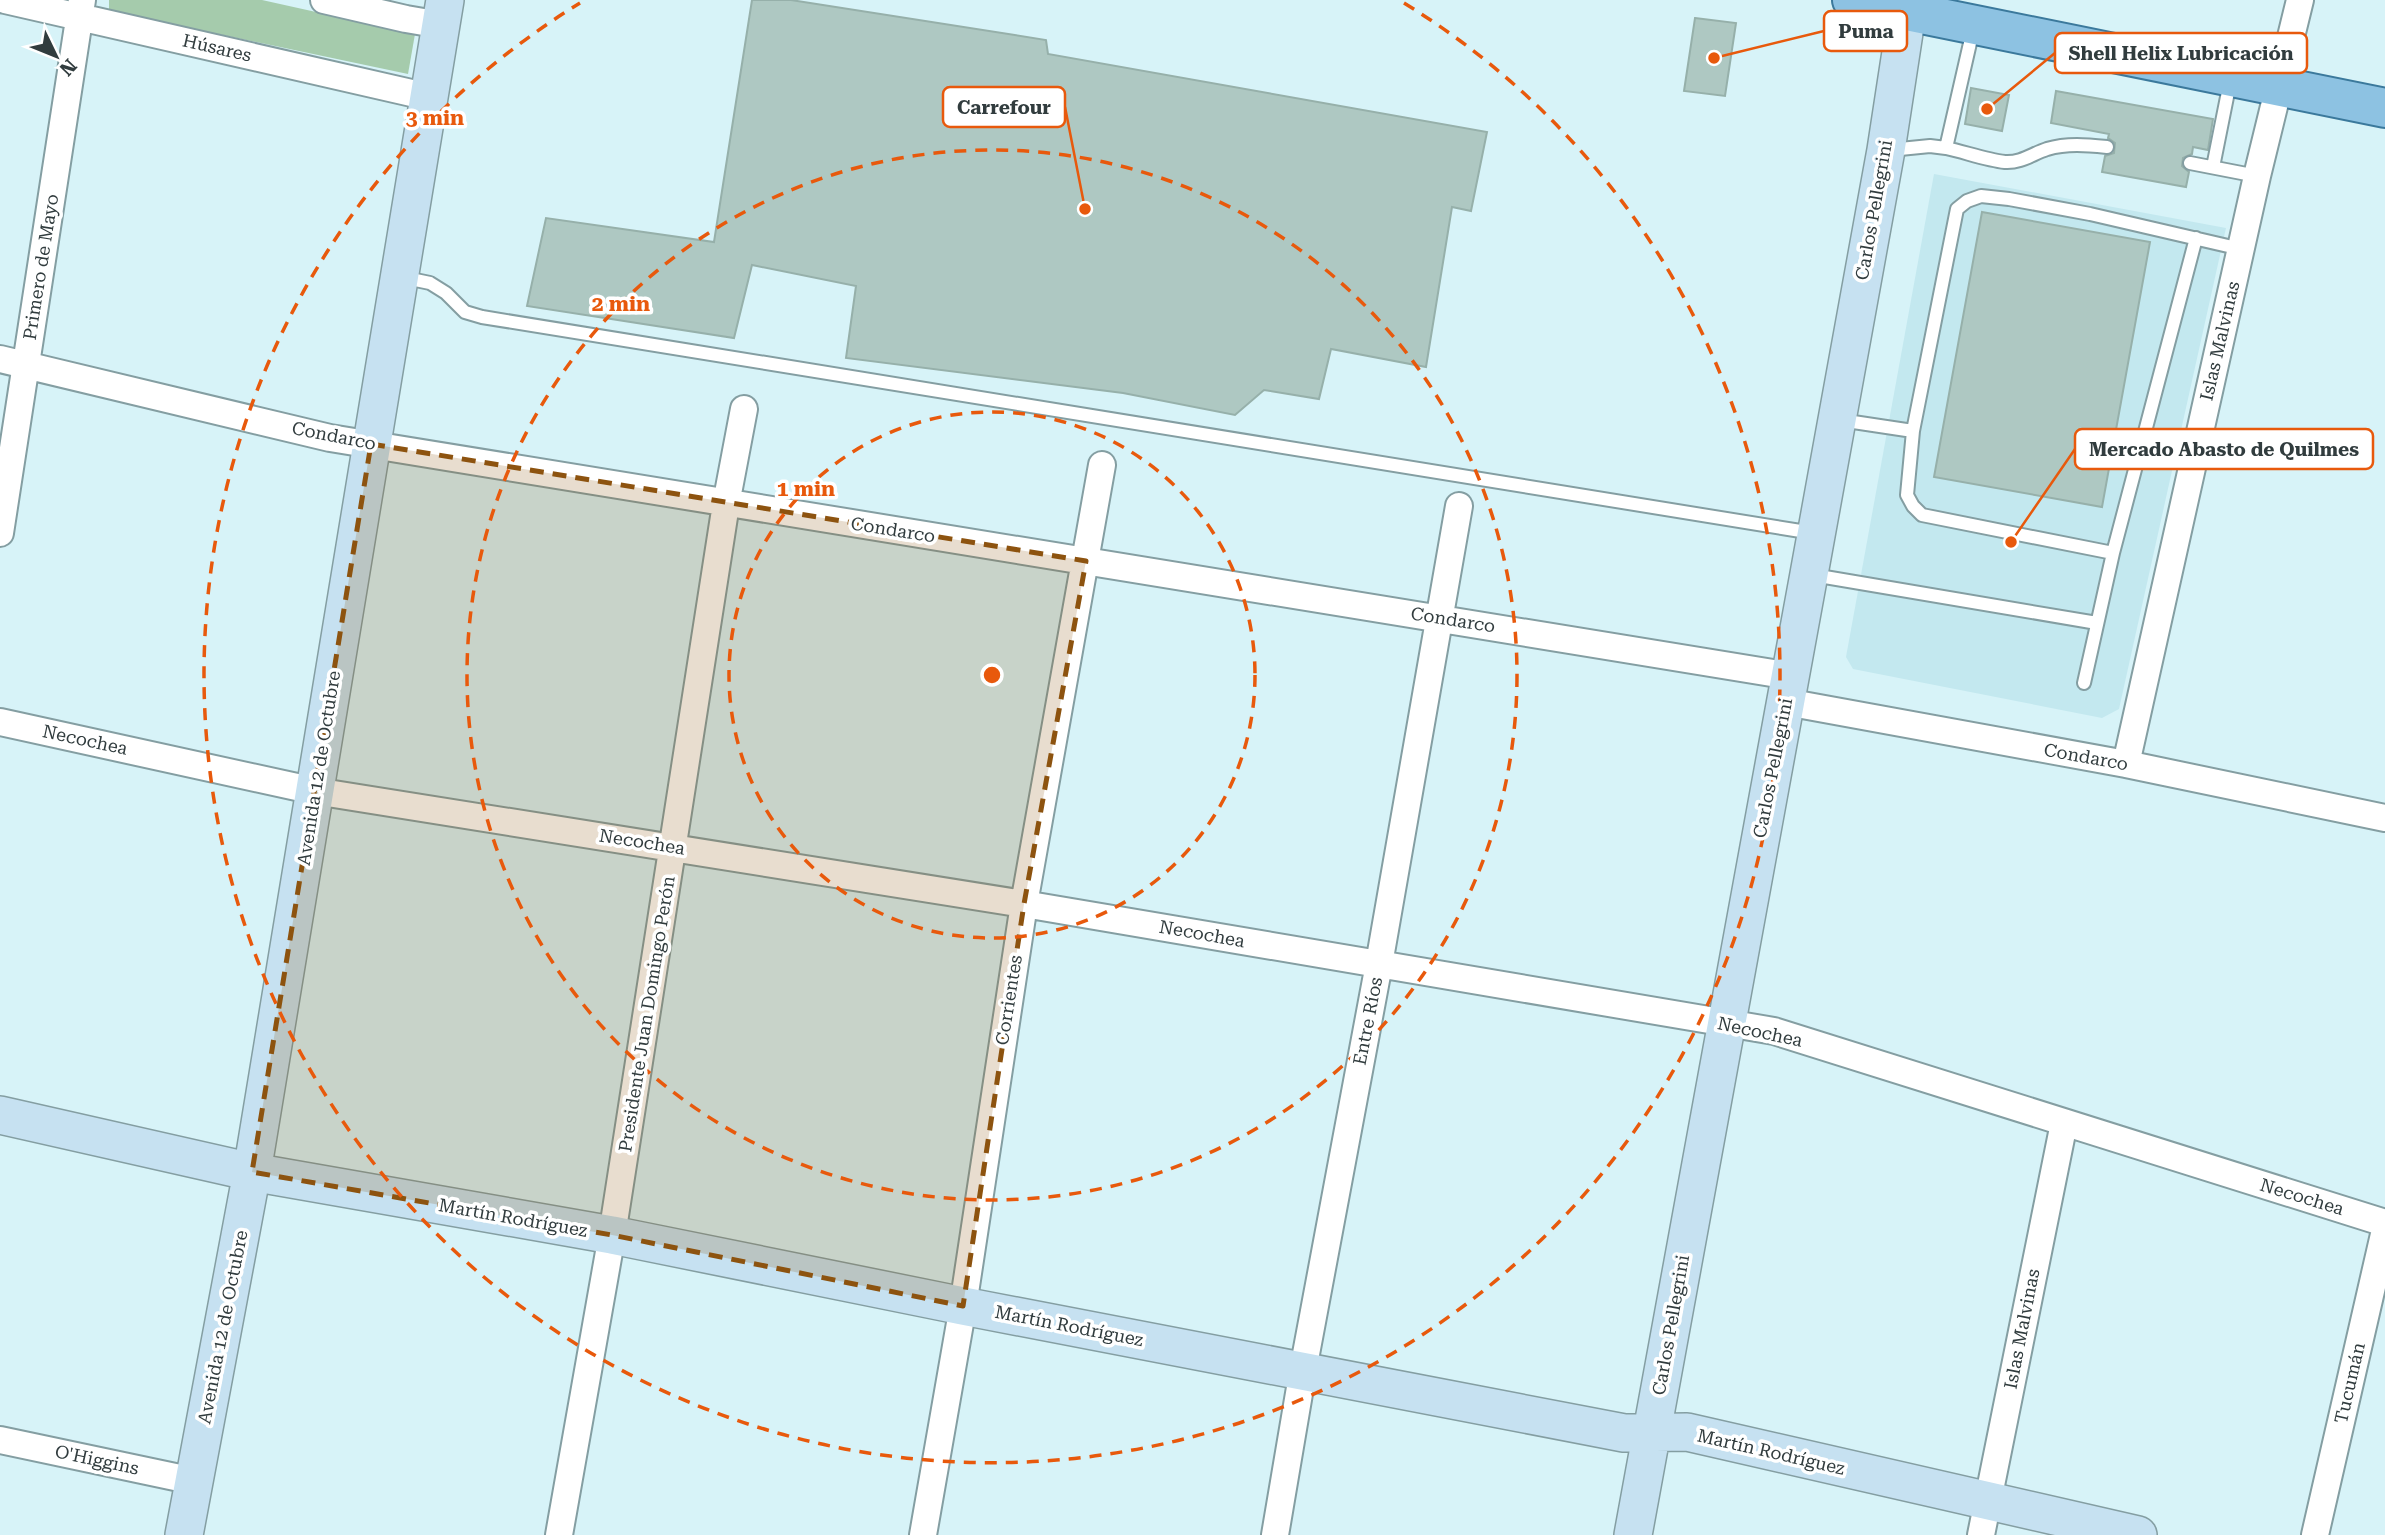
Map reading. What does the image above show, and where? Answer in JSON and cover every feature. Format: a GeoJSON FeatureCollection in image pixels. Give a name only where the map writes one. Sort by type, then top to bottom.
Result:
{"type":"FeatureCollection","features":[{"type":"Feature","properties":{"kind":"main road"},"geometry":{"type":"LineString","coordinates":[[1852,0],[1908,6],[1974,26],[2385,108]]}},
{"type":"Feature","properties":{"kind":"street","name":"Húsares"},"geometry":{"type":"LineString","coordinates":[[5,0],[80,8],[429,97]]}},
{"type":"Feature","properties":{"kind":"street"},"geometry":{"type":"LineString","coordinates":[[324,0],[406,19],[443,13]]}},
{"type":"Feature","properties":{"kind":"street","name":"Islas Malvinas"},"geometry":{"type":"LineString","coordinates":[[2126,764],[2257,176],[2300,0]]}},
{"type":"Feature","properties":{"kind":"street","name":"Carlos Pellegrini"},"geometry":{"type":"LineString","coordinates":[[1633,1535],[1886,150],[1908,6]]}},
{"type":"Feature","properties":{"kind":"street","name":"Primero de Mayo"},"geometry":{"type":"LineString","coordinates":[[0,533],[80,8]]}},
{"type":"Feature","properties":{"kind":"street","name":"Avenida 12 de Octubre"},"geometry":{"type":"LineString","coordinates":[[184,1535],[252,1172],[443,13]]}},
{"type":"Feature","properties":{"kind":"street","name":"Condarco"},"geometry":{"type":"LineString","coordinates":[[0,359],[330,438],[1439,618],[1788,689],[2385,818]]}},
{"type":"Feature","properties":{"kind":"street","name":"Presidente Juan Domingo Perón"},"geometry":{"type":"LineString","coordinates":[[559,1535],[612,1235],[726,504],[744,409]]}},
{"type":"Feature","properties":{"kind":"street","name":"Corrientes"},"geometry":{"type":"LineString","coordinates":[[923,1535],[963,1306],[1024,904],[1101,465]]}},
{"type":"Feature","properties":{"kind":"street","name":"Entre Ríos"},"geometry":{"type":"LineString","coordinates":[[1275,1535],[1460,506]]}},
{"type":"Feature","properties":{"kind":"street","name":"Necochea"},"geometry":{"type":"LineString","coordinates":[[0,722],[315,791],[1024,904],[1774,1031],[2385,1223]]}},
{"type":"Feature","properties":{"kind":"street","name":"Martín Rodríguez"},"geometry":{"type":"LineString","coordinates":[[0,1115],[252,1172],[612,1235],[963,1306],[1624,1433],[1687,1432],[1984,1518],[2138,1535]]}},
{"type":"Feature","properties":{"kind":"street","name":"Islas Malvinas"},"geometry":{"type":"LineString","coordinates":[[1984,1518],[2064,1123]]}},
{"type":"Feature","properties":{"kind":"street","name":"Tucumán"},"geometry":{"type":"LineString","coordinates":[[2315,1535],[2385,1230]]}},
{"type":"Feature","properties":{"kind":"street","name":"O'Higgins"},"geometry":{"type":"LineString","coordinates":[[0,1440],[194,1480]]}},
{"type":"Feature","properties":{"kind":"lane"},"geometry":{"type":"LineString","coordinates":[[1947,148],[1974,26]]}},
{"type":"Feature","properties":{"kind":"lane"},"geometry":{"type":"LineString","coordinates":[[2213,167],[2231,78]]}},
{"type":"Feature","properties":{"kind":"lane"},"geometry":{"type":"LineString","coordinates":[[1886,150],[1930,146],[2005,162],[2021,161],[2060,146],[2080,144],[2107,147]]}},
{"type":"Feature","properties":{"kind":"lane"},"geometry":{"type":"LineString","coordinates":[[2190,163],[2257,176]]}},
{"type":"Feature","properties":{"kind":"lane"},"geometry":{"type":"LineString","coordinates":[[2113,553],[1922,515],[1907,495],[1913,432],[1957,209],[1981,196],[2008,199],[2090,214],[2241,249]]}},
{"type":"Feature","properties":{"kind":"lane"},"geometry":{"type":"LineString","coordinates":[[2084,683],[2113,553],[2196,238]]}},
{"type":"Feature","properties":{"kind":"lane"},"geometry":{"type":"LineString","coordinates":[[399,277],[430,283],[446,293],[465,312],[482,317],[1816,534]]}},
{"type":"Feature","properties":{"kind":"lane"},"geometry":{"type":"LineString","coordinates":[[1836,419],[1913,432]]}},
{"type":"Feature","properties":{"kind":"lane"},"geometry":{"type":"LineString","coordinates":[[1809,574],[2097,623]]}},
{"type":"Feature","properties":{"kind":"highlighted area"},"geometry":{"type":"Polygon","coordinates":[[[371,444],[1086,561],[1024,904],[963,1306],[612,1235],[252,1172],[371,444]]]}},
{"type":"Feature","properties":{"kind":"shaded area"},"geometry":{"type":"Polygon","coordinates":[[[1934,174],[2226,228],[2119,709],[2102,718],[1853,669],[1846,657],[1934,174]]]}},
{"type":"Feature","properties":{"kind":"green space"},"geometry":{"type":"Polygon","coordinates":[[[109,0],[262,0],[415,34],[408,74],[109,11],[109,0]]]}},
{"type":"Feature","properties":{"kind":"building"},"geometry":{"type":"Polygon","coordinates":[[[752,0],[791,0],[1046,40],[1048,54],[1487,132],[1471,211],[1452,207],[1426,367],[1331,349],[1319,399],[1264,390],[1235,415],[1123,393],[846,358],[856,286],[752,265],[734,338],[527,306],[546,218],[714,242],[752,0]]]}},
{"type":"Feature","properties":{"kind":"building"},"geometry":{"type":"Polygon","coordinates":[[[1695,18],[1736,23],[1725,96],[1684,91],[1695,18]]]}},
{"type":"Feature","properties":{"kind":"building"},"geometry":{"type":"Polygon","coordinates":[[[1971,88],[2009,95],[2002,131],[1965,124],[1971,88]]]}},
{"type":"Feature","properties":{"kind":"building"},"geometry":{"type":"Polygon","coordinates":[[[2056,91],[2213,119],[2208,150],[2193,147],[2192,154],[2183,158],[2182,166],[2189,172],[2186,187],[2102,172],[2105,156],[2114,153],[2115,143],[2108,138],[2109,134],[2051,123],[2056,91]]]}},
{"type":"Feature","properties":{"kind":"building"},"geometry":{"type":"Polygon","coordinates":[[[1982,212],[2150,242],[2102,507],[1934,477],[1982,212]]]}},
{"type":"Feature","properties":{"kind":"place","name":"Puma"},"geometry":{"type":"Point","coordinates":[1714,58]}},
{"type":"Feature","properties":{"kind":"place","name":"Shell Helix Lubricación"},"geometry":{"type":"Point","coordinates":[1987,109]}},
{"type":"Feature","properties":{"kind":"place","name":"Carrefour"},"geometry":{"type":"Point","coordinates":[1085,209]}},
{"type":"Feature","properties":{"kind":"place","name":"Mercado Abasto de Quilmes"},"geometry":{"type":"Point","coordinates":[2011,542]}}]}
